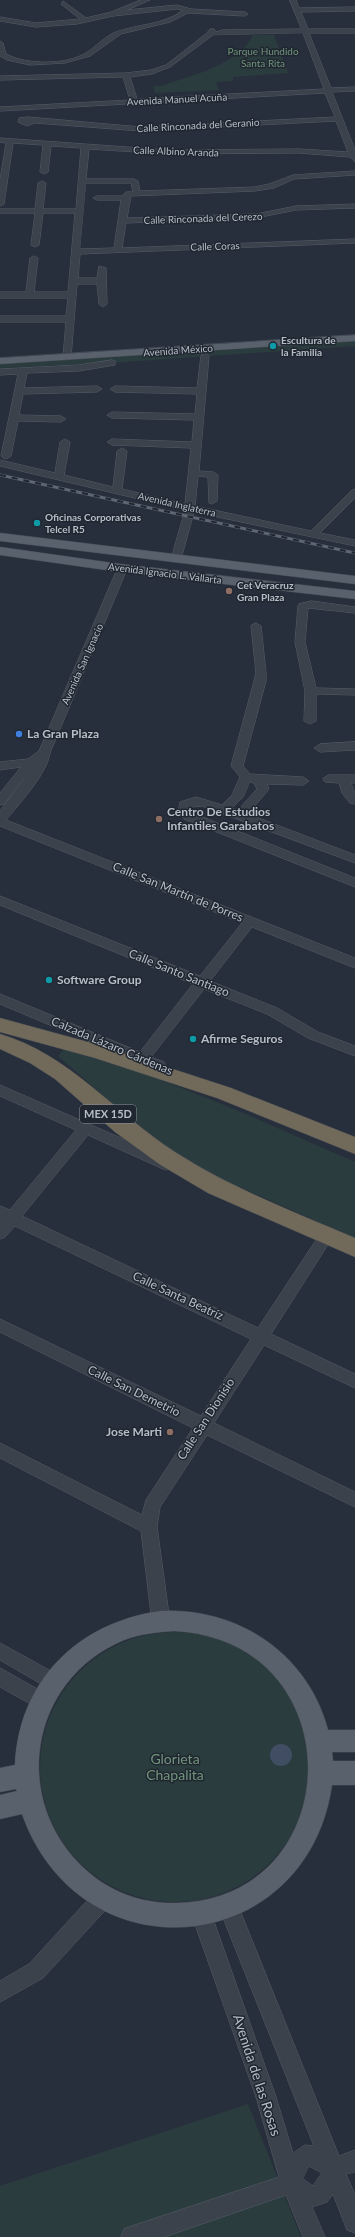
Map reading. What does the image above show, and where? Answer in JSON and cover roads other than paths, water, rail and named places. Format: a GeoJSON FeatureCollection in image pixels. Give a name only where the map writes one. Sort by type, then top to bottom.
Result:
{"type":"FeatureCollection","features":[{"type":"Feature","properties":{"kind":"highway","name":"Calzada Lázaro Cárdenas"},"geometry":{"type":"LineString","coordinates":[[0,1026],[99,1052],[224,1093],[355,1146]]}},
{"type":"Feature","properties":{"kind":"highway","name":"MEX 15D"},"geometry":{"type":"LineString","coordinates":[[0,1041],[37,1058],[62,1074],[122,1126],[167,1158],[216,1187],[355,1248]]}},
{"type":"Feature","properties":{"kind":"main road","name":"Avenida México"},"geometry":{"type":"LineString","coordinates":[[0,361],[355,338]]}},
{"type":"Feature","properties":{"kind":"main road","name":"Avenida México"},"geometry":{"type":"LineString","coordinates":[[0,368],[112,363],[355,347]]}},
{"type":"Feature","properties":{"kind":"main road","name":"Avenida Ignacio L. Vallarta"},"geometry":{"type":"LineString","coordinates":[[0,537],[355,580]]}},
{"type":"Feature","properties":{"kind":"main road","name":"Avenida Ignacio L. Vallarta"},"geometry":{"type":"LineString","coordinates":[[0,545],[315,586],[355,595]]}},
{"type":"Feature","properties":{"kind":"main road"},"geometry":{"type":"LineString","coordinates":[[38,545],[131,558],[145,565]]}},
{"type":"Feature","properties":{"kind":"main road","name":"Avenida Ignacio L. Vallarta"},"geometry":{"type":"LineString","coordinates":[[0,551],[120,571],[355,602]]}},
{"type":"Feature","properties":{"kind":"main road","name":"Avenida Ignacio L. Vallarta"},"geometry":{"type":"LineString","coordinates":[[0,559],[68,567],[315,586],[355,587]]}},
{"type":"Feature","properties":{"kind":"main road"},"geometry":{"type":"LineString","coordinates":[[161,1622],[187,1623],[219,1629],[255,1645],[274,1660],[291,1678],[304,1698],[314,1719],[320,1741],[323,1773],[319,1800],[310,1827],[296,1852],[277,1874],[254,1892],[228,1905],[201,1913],[176,1915],[150,1913],[126,1908],[103,1898],[76,1880],[54,1857],[38,1830],[28,1801],[25,1775],[26,1749],[32,1724],[48,1691],[78,1656],[102,1640],[121,1632],[161,1622]]}},
{"type":"Feature","properties":{"kind":"main road"},"geometry":{"type":"LineString","coordinates":[[320,1741],[355,1741]]}},
{"type":"Feature","properties":{"kind":"main road"},"geometry":{"type":"LineString","coordinates":[[323,1773],[355,1773]]}},
{"type":"Feature","properties":{"kind":"main road"},"geometry":{"type":"LineString","coordinates":[[0,1780],[25,1775]]}},
{"type":"Feature","properties":{"kind":"main road"},"geometry":{"type":"LineString","coordinates":[[0,1807],[28,1801]]}},
{"type":"Feature","properties":{"kind":"street"},"geometry":{"type":"LineString","coordinates":[[113,14],[147,0]]}},
{"type":"Feature","properties":{"kind":"street"},"geometry":{"type":"LineString","coordinates":[[293,0],[354,156]]}},
{"type":"Feature","properties":{"kind":"street"},"geometry":{"type":"LineString","coordinates":[[353,0],[355,5]]}},
{"type":"Feature","properties":{"kind":"street"},"geometry":{"type":"LineString","coordinates":[[63,3],[85,20]]}},
{"type":"Feature","properties":{"kind":"street"},"geometry":{"type":"LineString","coordinates":[[0,19],[36,25],[85,20],[113,14],[177,7],[186,8],[187,11]]}},
{"type":"Feature","properties":{"kind":"street"},"geometry":{"type":"LineString","coordinates":[[297,10],[355,9]]}},
{"type":"Feature","properties":{"kind":"street"},"geometry":{"type":"LineString","coordinates":[[0,43],[3,55],[10,59],[31,62],[60,61],[84,56],[112,36],[171,19],[187,11],[245,14]]}},
{"type":"Feature","properties":{"kind":"street"},"geometry":{"type":"LineString","coordinates":[[0,78],[126,75],[152,72],[168,66],[212,34],[209,31],[355,31]]}},
{"type":"Feature","properties":{"kind":"street"},"geometry":{"type":"LineString","coordinates":[[126,75],[134,99]]}},
{"type":"Feature","properties":{"kind":"street","name":"Avenida Manuel Acuña"},"geometry":{"type":"LineString","coordinates":[[0,104],[25,105],[134,99],[327,88],[355,84]]}},
{"type":"Feature","properties":{"kind":"street","name":"Avenida Manuel Acuña"},"geometry":{"type":"LineString","coordinates":[[327,88],[355,89]]}},
{"type":"Feature","properties":{"kind":"street","name":"Avenida Manuel Acuña"},"geometry":{"type":"LineString","coordinates":[[0,109],[25,105]]}},
{"type":"Feature","properties":{"kind":"street","name":"Calle Rinconada del Geranio"},"geometry":{"type":"LineString","coordinates":[[25,105],[31,120],[139,139],[339,119]]}},
{"type":"Feature","properties":{"kind":"street","name":"Calle Albino Aranda"},"geometry":{"type":"LineString","coordinates":[[0,140],[85,146],[139,139],[192,153],[299,151],[354,156]]}},
{"type":"Feature","properties":{"kind":"street"},"geometry":{"type":"LineString","coordinates":[[0,204],[10,141]]}},
{"type":"Feature","properties":{"kind":"street"},"geometry":{"type":"LineString","coordinates":[[44,172],[47,144]]}},
{"type":"Feature","properties":{"kind":"street"},"geometry":{"type":"LineString","coordinates":[[67,357],[85,146]]}},
{"type":"Feature","properties":{"kind":"street"},"geometry":{"type":"LineString","coordinates":[[97,198],[126,196],[137,193],[255,189],[294,178],[355,173]]}},
{"type":"Feature","properties":{"kind":"street"},"geometry":{"type":"LineString","coordinates":[[81,181],[134,181],[137,193]]}},
{"type":"Feature","properties":{"kind":"street"},"geometry":{"type":"LineString","coordinates":[[35,245],[42,183]]}},
{"type":"Feature","properties":{"kind":"street"},"geometry":{"type":"LineString","coordinates":[[118,250],[126,196]]}},
{"type":"Feature","properties":{"kind":"street","name":"Calle Rinconada del Cerezo"},"geometry":{"type":"LineString","coordinates":[[122,221],[256,216],[296,208],[355,206]]}},
{"type":"Feature","properties":{"kind":"street"},"geometry":{"type":"LineString","coordinates":[[0,211],[79,211]]}},
{"type":"Feature","properties":{"kind":"street","name":"Calle Coras"},"geometry":{"type":"LineString","coordinates":[[76,252],[355,241]]}},
{"type":"Feature","properties":{"kind":"street"},"geometry":{"type":"LineString","coordinates":[[30,295],[34,258]]}},
{"type":"Feature","properties":{"kind":"street"},"geometry":{"type":"LineString","coordinates":[[102,268],[103,304]]}},
{"type":"Feature","properties":{"kind":"street"},"geometry":{"type":"LineString","coordinates":[[73,281],[102,280]]}},
{"type":"Feature","properties":{"kind":"street"},"geometry":{"type":"LineString","coordinates":[[0,295],[72,295]]}},
{"type":"Feature","properties":{"kind":"street"},"geometry":{"type":"LineString","coordinates":[[0,320],[70,319]]}},
{"type":"Feature","properties":{"kind":"street"},"geometry":{"type":"LineString","coordinates":[[176,559],[190,508],[205,356]]}},
{"type":"Feature","properties":{"kind":"street","name":"Avenida México"},"geometry":{"type":"LineString","coordinates":[[0,372],[79,368],[112,363]]}},
{"type":"Feature","properties":{"kind":"street"},"geometry":{"type":"LineString","coordinates":[[3,459],[14,418],[23,371]]}},
{"type":"Feature","properties":{"kind":"street"},"geometry":{"type":"LineString","coordinates":[[20,391],[97,389]]}},
{"type":"Feature","properties":{"kind":"street"},"geometry":{"type":"LineString","coordinates":[[114,389],[201,391]]}},
{"type":"Feature","properties":{"kind":"street"},"geometry":{"type":"LineString","coordinates":[[112,415],[199,417]]}},
{"type":"Feature","properties":{"kind":"street"},"geometry":{"type":"LineString","coordinates":[[14,418],[61,419]]}},
{"type":"Feature","properties":{"kind":"street"},"geometry":{"type":"LineString","coordinates":[[59,476],[65,442]]}},
{"type":"Feature","properties":{"kind":"street"},"geometry":{"type":"LineString","coordinates":[[112,442],[197,445]]}},
{"type":"Feature","properties":{"kind":"street"},"geometry":{"type":"LineString","coordinates":[[117,490],[122,451]]}},
{"type":"Feature","properties":{"kind":"street","name":"Avenida Inglaterra"},"geometry":{"type":"LineString","coordinates":[[3,459],[59,476],[190,508],[355,543]]}},
{"type":"Feature","properties":{"kind":"street"},"geometry":{"type":"LineString","coordinates":[[194,473],[213,476],[212,502]]}},
{"type":"Feature","properties":{"kind":"street"},"geometry":{"type":"LineString","coordinates":[[313,534],[355,492]]}},
{"type":"Feature","properties":{"kind":"street"},"geometry":{"type":"LineString","coordinates":[[342,505],[355,506]]}},
{"type":"Feature","properties":{"kind":"street","name":"Avenida San Ignacio"},"geometry":{"type":"LineString","coordinates":[[0,820],[39,761],[120,571]]}},
{"type":"Feature","properties":{"kind":"street"},"geometry":{"type":"LineString","coordinates":[[310,721],[311,690],[300,642],[303,606],[312,604],[355,610]]}},
{"type":"Feature","properties":{"kind":"street"},"geometry":{"type":"LineString","coordinates":[[256,626],[261,677],[237,766],[246,777],[259,780],[303,781]]}},
{"type":"Feature","properties":{"kind":"street"},"geometry":{"type":"LineString","coordinates":[[311,690],[355,692]]}},
{"type":"Feature","properties":{"kind":"street"},"geometry":{"type":"LineString","coordinates":[[320,748],[355,746]]}},
{"type":"Feature","properties":{"kind":"street"},"geometry":{"type":"LineString","coordinates":[[0,766],[39,761]]}},
{"type":"Feature","properties":{"kind":"street","name":"Avenida San Ignacio"},"geometry":{"type":"LineString","coordinates":[[0,801],[24,771],[39,761]]}},
{"type":"Feature","properties":{"kind":"street"},"geometry":{"type":"LineString","coordinates":[[0,775],[24,771]]}},
{"type":"Feature","properties":{"kind":"street"},"geometry":{"type":"LineString","coordinates":[[225,809],[236,797],[246,777]]}},
{"type":"Feature","properties":{"kind":"street"},"geometry":{"type":"LineString","coordinates":[[329,779],[350,779],[348,793],[355,803]]}},
{"type":"Feature","properties":{"kind":"street"},"geometry":{"type":"LineString","coordinates":[[241,814],[263,789],[259,780]]}},
{"type":"Feature","properties":{"kind":"street"},"geometry":{"type":"LineString","coordinates":[[355,859],[241,814],[196,801],[184,805],[183,810],[188,816],[355,883]]}},
{"type":"Feature","properties":{"kind":"street","name":"Calle San Martín de Porres"},"geometry":{"type":"LineString","coordinates":[[0,820],[355,963]]}},
{"type":"Feature","properties":{"kind":"street"},"geometry":{"type":"LineString","coordinates":[[282,854],[298,837]]}},
{"type":"Feature","properties":{"kind":"street","name":"Calle Santo Santiago"},"geometry":{"type":"LineString","coordinates":[[0,900],[272,1011],[313,1035],[355,1051]]}},
{"type":"Feature","properties":{"kind":"street"},"geometry":{"type":"LineString","coordinates":[[142,1059],[250,921]]}},
{"type":"Feature","properties":{"kind":"street","name":"Calzada Lázaro Cárdenas"},"geometry":{"type":"LineString","coordinates":[[0,1000],[224,1093]]}},
{"type":"Feature","properties":{"kind":"street"},"geometry":{"type":"LineString","coordinates":[[0,1090],[216,1187]]}},
{"type":"Feature","properties":{"kind":"street"},"geometry":{"type":"LineString","coordinates":[[0,1233],[6,1215],[86,1128]]}},
{"type":"Feature","properties":{"kind":"street","name":"Calle Santa Beatríz"},"geometry":{"type":"LineString","coordinates":[[6,1215],[355,1380]]}},
{"type":"Feature","properties":{"kind":"street","name":"Calle San Dionisio"},"geometry":{"type":"LineString","coordinates":[[161,1622],[149,1527],[152,1505],[156,1496],[202,1425],[327,1235]]}},
{"type":"Feature","properties":{"kind":"street","name":"Calle San Demetrio"},"geometry":{"type":"LineString","coordinates":[[0,1325],[355,1500]]}},
{"type":"Feature","properties":{"kind":"street"},"geometry":{"type":"LineString","coordinates":[[0,1450],[149,1527]]}},
{"type":"Feature","properties":{"kind":"street"},"geometry":{"type":"LineString","coordinates":[[0,1651],[48,1691]]}},
{"type":"Feature","properties":{"kind":"street"},"geometry":{"type":"LineString","coordinates":[[0,1677],[48,1691]]}},
{"type":"Feature","properties":{"kind":"street"},"geometry":{"type":"LineString","coordinates":[[0,1992],[36,1971],[103,1898]]}},
{"type":"Feature","properties":{"kind":"street"},"geometry":{"type":"LineString","coordinates":[[228,1905],[355,2222]]}},
{"type":"Feature","properties":{"kind":"street","name":"Avenida de las Rosas"},"geometry":{"type":"LineString","coordinates":[[201,1913],[266,2098],[291,2183],[314,2237]]}},
{"type":"Feature","properties":{"kind":"street"},"geometry":{"type":"LineString","coordinates":[[291,2183],[296,2165],[300,2159],[306,2155],[320,2157],[334,2168]]}},
{"type":"Feature","properties":{"kind":"street"},"geometry":{"type":"LineString","coordinates":[[334,2168],[355,2161]]}},
{"type":"Feature","properties":{"kind":"street"},"geometry":{"type":"LineString","coordinates":[[291,2183],[310,2196],[318,2195],[324,2192],[328,2186],[334,2168]]}},
{"type":"Feature","properties":{"kind":"street"},"geometry":{"type":"LineString","coordinates":[[132,2237],[291,2183]]}},
{"type":"Feature","properties":{"kind":"water"},"geometry":{"type":"Polygon","coordinates":[[[281,1744],[289,1747],[292,1755],[289,1763],[281,1766],[273,1763],[270,1755],[273,1747],[281,1744]]]}},
{"type":"Feature","properties":{"kind":"railway"},"geometry":{"type":"LineString","coordinates":[[0,475],[355,553]]}},
{"type":"Feature","properties":{"kind":"place","name":"Escultura de la Familia"},"geometry":{"type":"Point","coordinates":[273,346]}},
{"type":"Feature","properties":{"kind":"place","name":"Oficinas Corporativas Telcel R5"},"geometry":{"type":"Point","coordinates":[37,523]}},
{"type":"Feature","properties":{"kind":"place","name":"Cet Veracruz Gran Plaza"},"geometry":{"type":"Point","coordinates":[229,591]}},
{"type":"Feature","properties":{"kind":"place","name":"La Gran Plaza"},"geometry":{"type":"Point","coordinates":[19,734]}},
{"type":"Feature","properties":{"kind":"place","name":"Centro De Estudios Infantiles Garabatos"},"geometry":{"type":"Point","coordinates":[159,819]}},
{"type":"Feature","properties":{"kind":"place","name":"Software Group"},"geometry":{"type":"Point","coordinates":[49,980]}},
{"type":"Feature","properties":{"kind":"place","name":"Afirme Seguros"},"geometry":{"type":"Point","coordinates":[193,1039]}},
{"type":"Feature","properties":{"kind":"place","name":"Jose Marti"},"geometry":{"type":"Point","coordinates":[170,1432]}},
{"type":"Feature","properties":{"kind":"park label","name":"Parque Hundido Santa Rita"},"geometry":{"type":"Point","coordinates":[263,56]}},
{"type":"Feature","properties":{"kind":"park label","name":"Glorieta Chapalita"},"geometry":{"type":"Point","coordinates":[175,1768]}}]}
